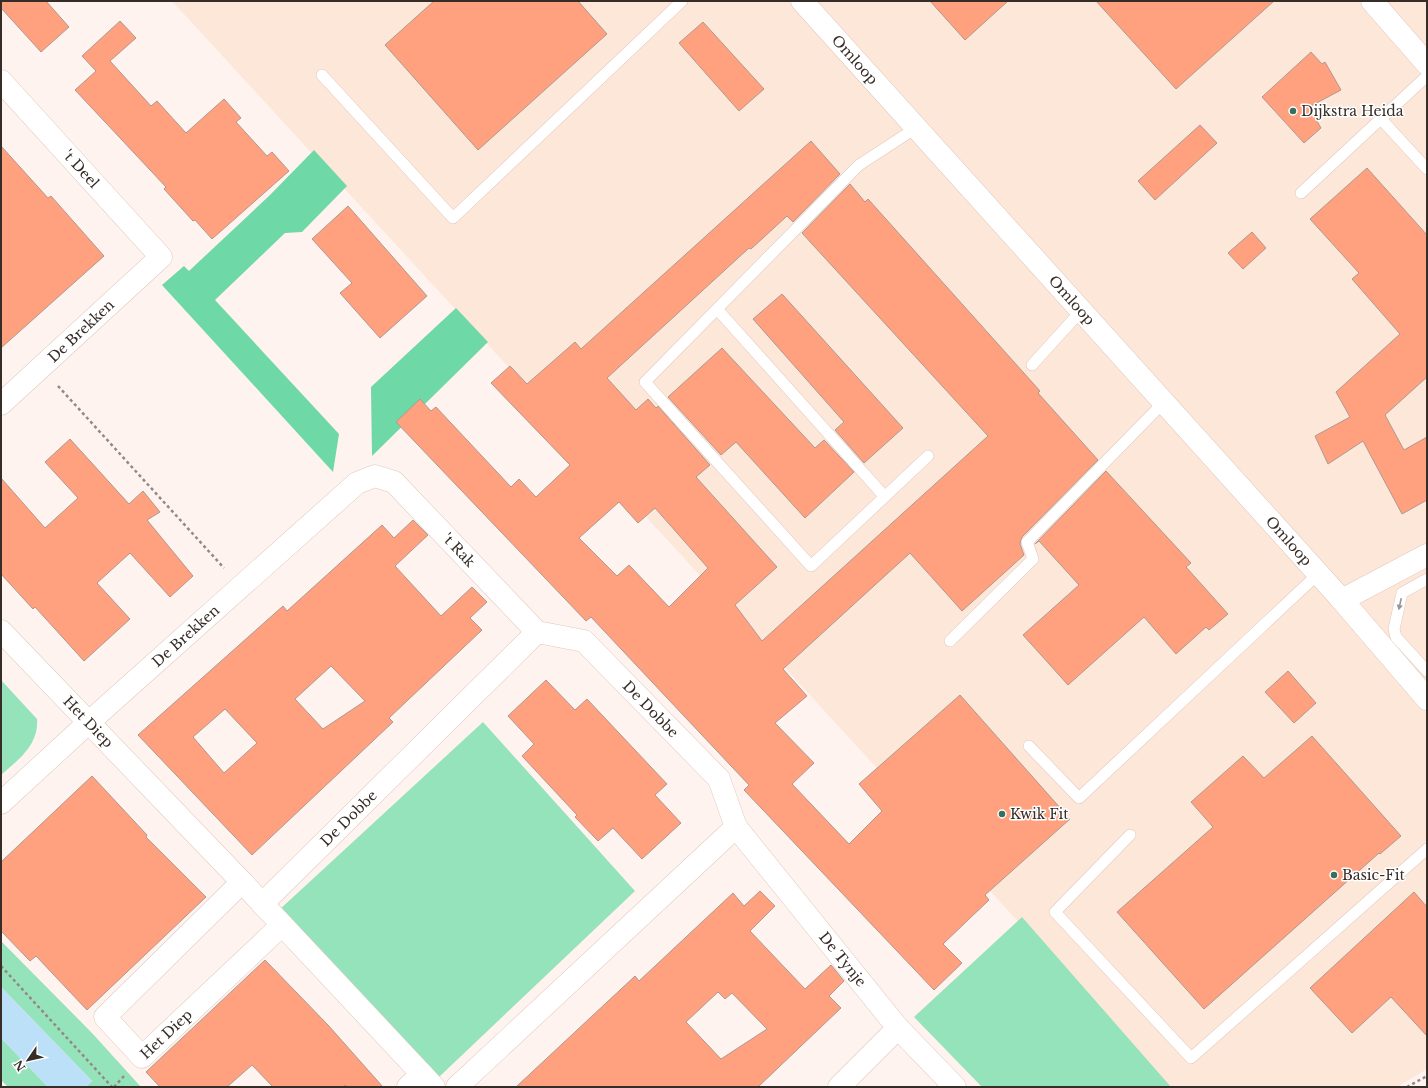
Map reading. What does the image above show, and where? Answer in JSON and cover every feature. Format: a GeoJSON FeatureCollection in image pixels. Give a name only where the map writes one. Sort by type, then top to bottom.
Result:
{"type":"FeatureCollection","features":[{"type":"Feature","properties":{"kind":"street","name":"Omloop"},"geometry":{"type":"LineString","coordinates":[[802,1],[1342,600],[1427,699]]}},
{"type":"Feature","properties":{"kind":"street"},"geometry":{"type":"LineString","coordinates":[[1372,1],[1427,64]]}},
{"type":"Feature","properties":{"kind":"street","name":"'t Deel"},"geometry":{"type":"LineString","coordinates":[[1,82],[161,257]]}},
{"type":"Feature","properties":{"kind":"street","name":"De Brekken"},"geometry":{"type":"LineString","coordinates":[[1,404],[161,257]]}},
{"type":"Feature","properties":{"kind":"street","name":"De Brekken"},"geometry":{"type":"LineString","coordinates":[[1,803],[88,723],[357,483],[375,476]]}},
{"type":"Feature","properties":{"kind":"street","name":"'t Rak"},"geometry":{"type":"LineString","coordinates":[[375,476],[394,482],[538,632]]}},
{"type":"Feature","properties":{"kind":"street"},"geometry":{"type":"LineString","coordinates":[[1342,600],[1427,555]]}},
{"type":"Feature","properties":{"kind":"street","name":"Het Diep"},"geometry":{"type":"LineString","coordinates":[[1,631],[282,925],[421,1083]]}},
{"type":"Feature","properties":{"kind":"street","name":"De Dobbe"},"geometry":{"type":"LineString","coordinates":[[262,904],[538,632],[584,641],[719,779],[736,827]]}},
{"type":"Feature","properties":{"kind":"street"},"geometry":{"type":"LineString","coordinates":[[457,1087],[736,827]]}},
{"type":"Feature","properties":{"kind":"street","name":"De Tynje"},"geometry":{"type":"LineString","coordinates":[[736,827],[898,1028],[955,1087]]}},
{"type":"Feature","properties":{"kind":"street","name":"Het Diep"},"geometry":{"type":"LineString","coordinates":[[242,882],[105,1017],[142,1056],[282,925]]}},
{"type":"Feature","properties":{"kind":"street"},"geometry":{"type":"LineString","coordinates":[[839,1087],[898,1028]]}},
{"type":"Feature","properties":{"kind":"lane"},"geometry":{"type":"LineString","coordinates":[[322,75],[454,218],[682,1]]}},
{"type":"Feature","properties":{"kind":"lane"},"geometry":{"type":"LineString","coordinates":[[1301,193],[1427,76]]}},
{"type":"Feature","properties":{"kind":"lane"},"geometry":{"type":"LineString","coordinates":[[1381,119],[1427,169]]}},
{"type":"Feature","properties":{"kind":"lane"},"geometry":{"type":"LineString","coordinates":[[916,128],[859,165],[645,382],[811,566],[928,456]]}},
{"type":"Feature","properties":{"kind":"lane"},"geometry":{"type":"LineString","coordinates":[[717,309],[885,496]]}},
{"type":"Feature","properties":{"kind":"lane"},"geometry":{"type":"LineString","coordinates":[[1032,365],[1081,311]]}},
{"type":"Feature","properties":{"kind":"lane"},"geometry":{"type":"LineString","coordinates":[[950,640],[1033,559],[1027,542],[1164,402]]}},
{"type":"Feature","properties":{"kind":"lane"},"geometry":{"type":"LineString","coordinates":[[1029,746],[1079,798],[1318,574]]}},
{"type":"Feature","properties":{"kind":"lane"},"geometry":{"type":"LineString","coordinates":[[1427,579],[1402,593],[1394,629],[1396,638],[1427,671]]}},
{"type":"Feature","properties":{"kind":"lane"},"geometry":{"type":"LineString","coordinates":[[1130,835],[1055,912],[1191,1058],[1427,849]]}},
{"type":"Feature","properties":{"kind":"path"},"geometry":{"type":"LineString","coordinates":[[41,367],[241,587]]}},
{"type":"Feature","properties":{"kind":"path"},"geometry":{"type":"LineString","coordinates":[[1,966],[112,1087]]}},
{"type":"Feature","properties":{"kind":"path"},"geometry":{"type":"LineString","coordinates":[[1407,1087],[1427,1076]]}},
{"type":"Feature","properties":{"kind":"shaded area"},"geometry":{"type":"Polygon","coordinates":[[[172,1],[1427,1],[1427,1069],[1397,1087],[1170,1087],[172,1]]]}},
{"type":"Feature","properties":{"kind":"green space"},"geometry":{"type":"Polygon","coordinates":[[[314,150],[347,186],[302,232],[285,233],[215,300],[339,434],[333,472],[162,285],[184,266],[189,271],[270,195],[314,150]]]}},
{"type":"Feature","properties":{"kind":"green space"},"geometry":{"type":"Polygon","coordinates":[[[456,308],[488,342],[372,456],[371,387],[456,308]]]}},
{"type":"Feature","properties":{"kind":"green space"},"geometry":{"type":"Polygon","coordinates":[[[1,680],[37,719],[37,728],[35,737],[26,751],[1,775],[1,680]]]}},
{"type":"Feature","properties":{"kind":"green space"},"geometry":{"type":"Polygon","coordinates":[[[483,722],[635,891],[439,1077],[278,911],[483,722]]]}},
{"type":"Feature","properties":{"kind":"green space"},"geometry":{"type":"Polygon","coordinates":[[[1022,917],[1171,1087],[982,1087],[914,1017],[1022,917]]]}},
{"type":"Feature","properties":{"kind":"green space"},"geometry":{"type":"Polygon","coordinates":[[[1,941],[92,1033],[141,1087],[86,1087],[92,1081],[1,987],[1,941]]]}},
{"type":"Feature","properties":{"kind":"green space"},"geometry":{"type":"Polygon","coordinates":[[[1,1038],[48,1087],[8,1087],[1,1080],[1,1038]]]}},
{"type":"Feature","properties":{"kind":"water"},"geometry":{"type":"Polygon","coordinates":[[[1,987],[92,1081],[86,1087],[48,1087],[1,1038],[1,987]]]}},
{"type":"Feature","properties":{"kind":"building"},"geometry":{"type":"Polygon","coordinates":[[[1,1],[46,1],[69,27],[41,52],[1,8],[1,1]]]}},
{"type":"Feature","properties":{"kind":"building"},"geometry":{"type":"Polygon","coordinates":[[[434,1],[578,1],[607,34],[478,150],[385,45],[434,1]]]}},
{"type":"Feature","properties":{"kind":"building"},"geometry":{"type":"Polygon","coordinates":[[[930,1],[1008,1],[965,40],[930,1]]]}},
{"type":"Feature","properties":{"kind":"building"},"geometry":{"type":"Polygon","coordinates":[[[1096,1],[1274,1],[1176,89],[1096,1]]]}},
{"type":"Feature","properties":{"kind":"building"},"geometry":{"type":"Polygon","coordinates":[[[120,21],[136,38],[110,61],[151,106],[157,101],[186,133],[224,99],[241,118],[236,122],[267,156],[272,152],[289,171],[212,239],[195,220],[193,221],[164,189],[166,187],[75,90],[96,71],[82,56],[120,21]]]}},
{"type":"Feature","properties":{"kind":"building"},"geometry":{"type":"Polygon","coordinates":[[[703,22],[764,89],[739,111],[679,43],[703,22]]]}},
{"type":"Feature","properties":{"kind":"building"},"geometry":{"type":"Polygon","coordinates":[[[1311,52],[1322,64],[1325,62],[1341,90],[1309,107],[1321,128],[1304,143],[1262,97],[1311,52]]]}},
{"type":"Feature","properties":{"kind":"building"},"geometry":{"type":"Polygon","coordinates":[[[1200,125],[1217,143],[1155,200],[1138,181],[1200,125]]]}},
{"type":"Feature","properties":{"kind":"building"},"geometry":{"type":"Polygon","coordinates":[[[811,141],[840,174],[793,222],[787,216],[751,249],[749,248],[607,378],[636,410],[648,399],[656,408],[658,406],[710,465],[696,477],[777,567],[735,605],[762,641],[988,436],[802,233],[850,184],[865,202],[868,199],[1040,391],[1038,393],[1098,460],[1022,537],[1020,544],[1024,555],[962,611],[910,553],[783,669],[807,696],[775,723],[814,763],[792,784],[849,844],[882,811],[859,784],[960,695],[1070,819],[985,895],[989,900],[943,944],[962,963],[934,990],[744,790],[749,785],[591,617],[586,621],[396,422],[420,399],[431,411],[436,407],[511,487],[519,479],[536,497],[570,465],[491,383],[510,366],[527,384],[575,342],[581,349],[811,141]],[[619,502],[579,538],[617,576],[629,565],[669,607],[708,568],[655,508],[638,523],[619,502]]]}},
{"type":"Feature","properties":{"kind":"building"},"geometry":{"type":"Polygon","coordinates":[[[1,146],[48,198],[51,196],[104,256],[1,348],[1,146]]]}},
{"type":"Feature","properties":{"kind":"building"},"geometry":{"type":"Polygon","coordinates":[[[1367,168],[1427,235],[1427,377],[1385,415],[1404,450],[1427,437],[1427,500],[1402,514],[1363,441],[1328,464],[1315,436],[1350,417],[1336,392],[1400,334],[1352,279],[1359,273],[1310,219],[1367,168]]]}},
{"type":"Feature","properties":{"kind":"building"},"geometry":{"type":"Polygon","coordinates":[[[348,206],[427,296],[380,338],[340,293],[352,283],[312,239],[348,206]]]}},
{"type":"Feature","properties":{"kind":"building"},"geometry":{"type":"Polygon","coordinates":[[[1252,232],[1266,248],[1243,269],[1228,253],[1252,232]]]}},
{"type":"Feature","properties":{"kind":"building"},"geometry":{"type":"Polygon","coordinates":[[[782,294],[903,428],[864,463],[835,430],[844,422],[753,319],[782,294]]]}},
{"type":"Feature","properties":{"kind":"building"},"geometry":{"type":"Polygon","coordinates":[[[722,348],[815,448],[824,440],[854,472],[805,518],[736,442],[721,455],[668,397],[722,348]]]}},
{"type":"Feature","properties":{"kind":"building"},"geometry":{"type":"Polygon","coordinates":[[[70,439],[129,504],[143,491],[160,512],[147,520],[193,576],[170,597],[130,553],[97,583],[130,619],[84,661],[35,607],[33,609],[1,574],[1,478],[45,528],[78,498],[45,462],[70,439]]]}},
{"type":"Feature","properties":{"kind":"building"},"geometry":{"type":"Polygon","coordinates":[[[1106,471],[1191,563],[1186,567],[1228,614],[1209,630],[1206,627],[1176,654],[1144,617],[1068,685],[1023,635],[1079,585],[1039,541],[1035,544],[1106,471]]]}},
{"type":"Feature","properties":{"kind":"building"},"geometry":{"type":"Polygon","coordinates":[[[413,520],[428,535],[395,566],[441,616],[472,587],[487,602],[470,618],[482,630],[389,718],[393,722],[252,855],[138,735],[283,606],[287,611],[382,525],[394,538],[413,520]],[[331,666],[295,699],[323,729],[365,701],[331,666]],[[225,709],[193,737],[224,773],[257,743],[225,709]]]}},
{"type":"Feature","properties":{"kind":"building"},"geometry":{"type":"Polygon","coordinates":[[[1288,671],[1316,703],[1294,723],[1265,692],[1288,671]]]}},
{"type":"Feature","properties":{"kind":"building"},"geometry":{"type":"Polygon","coordinates":[[[546,680],[575,710],[587,699],[667,784],[655,795],[681,823],[642,859],[613,828],[598,841],[575,817],[577,815],[522,756],[534,744],[508,716],[546,680]]]}},
{"type":"Feature","properties":{"kind":"building"},"geometry":{"type":"Polygon","coordinates":[[[1312,736],[1401,836],[1380,854],[1379,853],[1204,1009],[1117,912],[1213,827],[1191,802],[1243,756],[1264,778],[1312,736]]]}},
{"type":"Feature","properties":{"kind":"building"},"geometry":{"type":"Polygon","coordinates":[[[92,776],[147,835],[146,837],[206,897],[87,1010],[36,956],[30,961],[1,931],[1,862],[92,776]]]}},
{"type":"Feature","properties":{"kind":"building"},"geometry":{"type":"Polygon","coordinates":[[[760,891],[775,906],[750,931],[805,989],[831,965],[844,981],[829,996],[841,1008],[758,1087],[516,1087],[635,976],[639,981],[733,893],[744,906],[760,891]],[[718,992],[686,1022],[721,1059],[767,1029],[732,993],[725,999],[718,992]]]}},
{"type":"Feature","properties":{"kind":"building"},"geometry":{"type":"Polygon","coordinates":[[[1414,892],[1427,907],[1427,1036],[1391,997],[1352,1033],[1310,988],[1414,892]]]}},
{"type":"Feature","properties":{"kind":"building"},"geometry":{"type":"Polygon","coordinates":[[[265,960],[328,1025],[383,1087],[347,1087],[345,1085],[343,1087],[273,1087],[252,1065],[227,1087],[160,1087],[146,1072],[265,960]]]}},
{"type":"Feature","properties":{"kind":"place","name":"Dijkstra Heida"},"geometry":{"type":"Point","coordinates":[1293,111]}},
{"type":"Feature","properties":{"kind":"place","name":"Kwik Fit"},"geometry":{"type":"Point","coordinates":[1002,814]}},
{"type":"Feature","properties":{"kind":"place","name":"Basic-Fit"},"geometry":{"type":"Point","coordinates":[1334,875]}}]}
